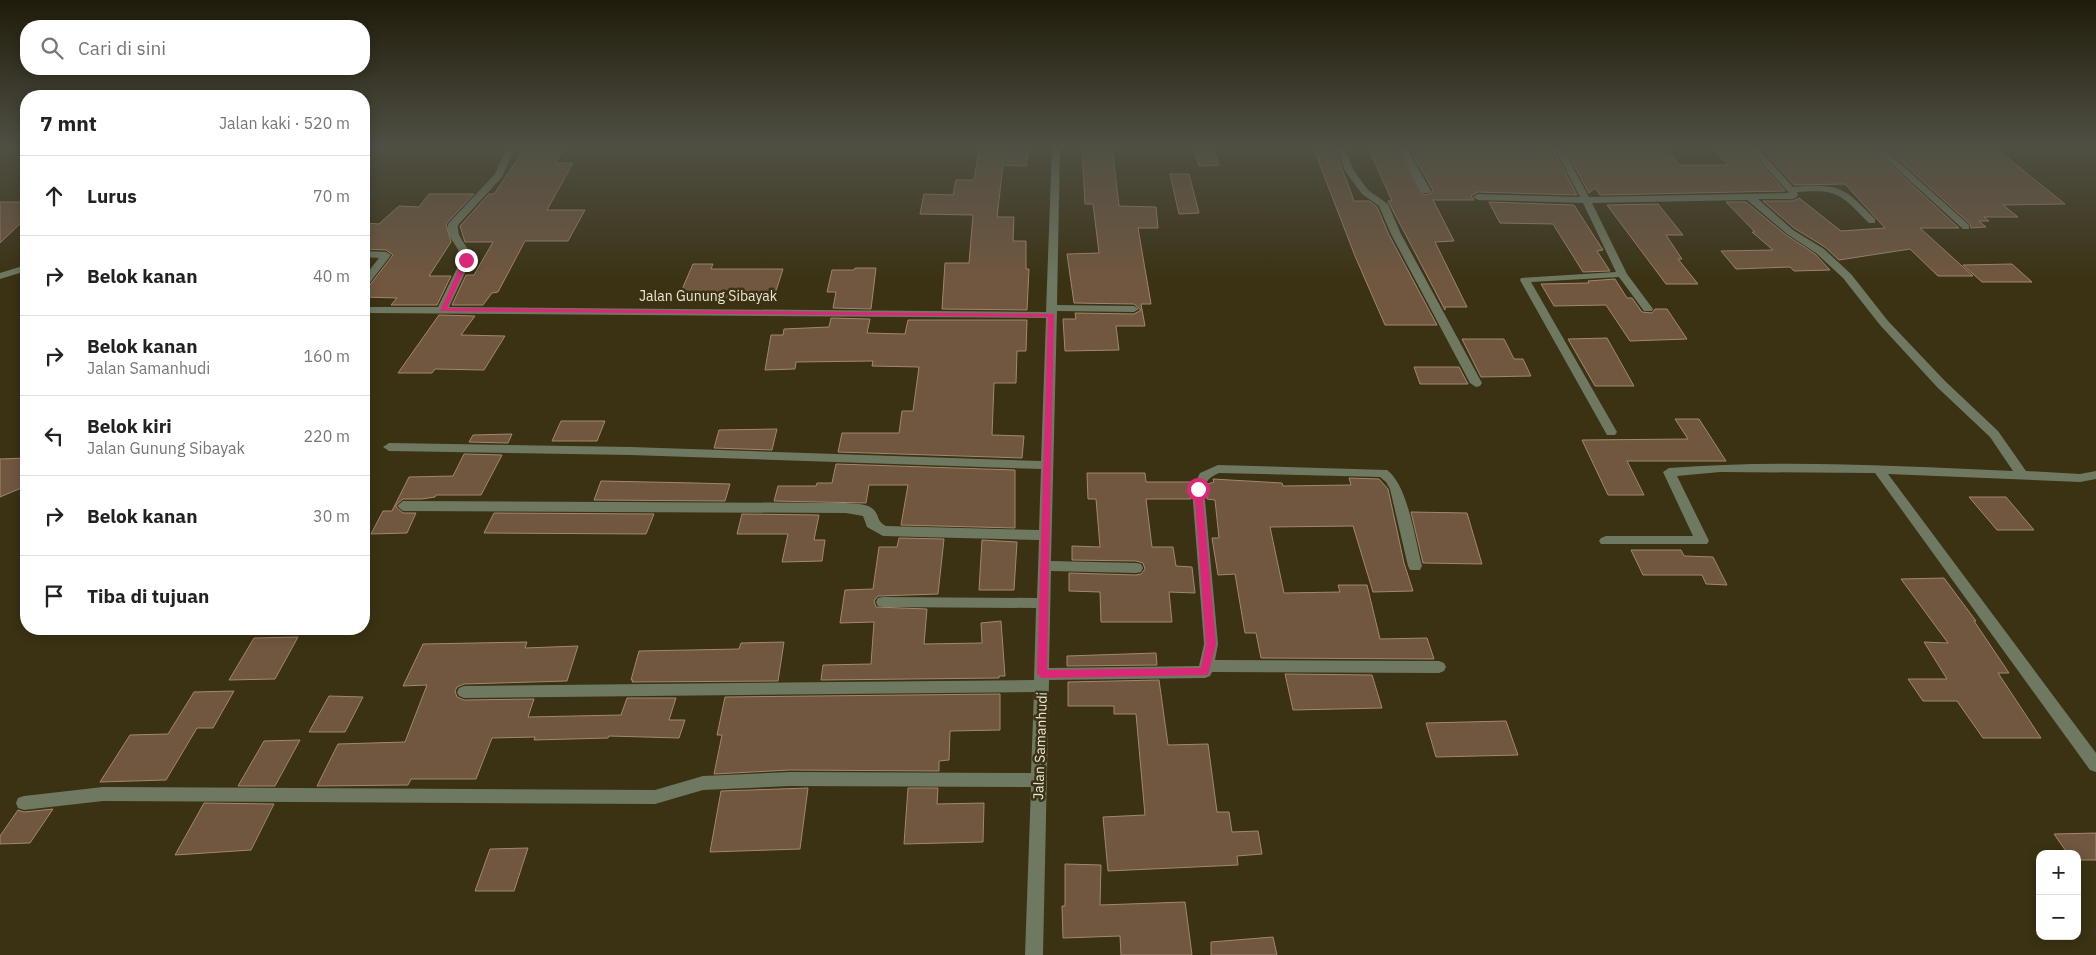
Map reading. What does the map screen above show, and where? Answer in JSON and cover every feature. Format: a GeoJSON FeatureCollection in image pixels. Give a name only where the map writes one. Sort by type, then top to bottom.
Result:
{"type":"FeatureCollection","features":[{"type":"Feature","properties":{"kind":"street"},"geometry":{"type":"LineString","coordinates":[[442,310],[466,260],[466,253],[455,241],[452,232],[453,224],[485,192]]}},
{"type":"Feature","properties":{"kind":"street","name":"Jalan Samanhudi"},"geometry":{"type":"LineString","coordinates":[[1034,955],[1055,192]]}},
{"type":"Feature","properties":{"kind":"street"},"geometry":{"type":"LineString","coordinates":[[1365,192],[1383,204],[1396,234],[1476,383]]}},
{"type":"Feature","properties":{"kind":"street"},"geometry":{"type":"LineString","coordinates":[[1582,192],[1622,274],[1648,309]]}},
{"type":"Feature","properties":{"kind":"street"},"geometry":{"type":"LineString","coordinates":[[1478,198],[1586,200],[1788,198],[1794,194],[1792,192]]}},
{"type":"Feature","properties":{"kind":"street"},"geometry":{"type":"LineString","coordinates":[[1841,192],[1872,221]]}},
{"type":"Feature","properties":{"kind":"street"},"geometry":{"type":"LineString","coordinates":[[1927,192],[1966,227]]}},
{"type":"Feature","properties":{"kind":"street"},"geometry":{"type":"LineString","coordinates":[[1750,198],[1790,232],[1820,251],[1847,276],[1884,323],[1941,384],[1994,434],[2022,475]]}},
{"type":"Feature","properties":{"kind":"street"},"geometry":{"type":"LineString","coordinates":[[370,254],[386,255],[370,275]]}},
{"type":"Feature","properties":{"kind":"street"},"geometry":{"type":"LineString","coordinates":[[0,276],[20,270]]}},
{"type":"Feature","properties":{"kind":"street"},"geometry":{"type":"LineString","coordinates":[[1612,432],[1525,280],[1538,278],[1598,279],[1622,274]]}},
{"type":"Feature","properties":{"kind":"street","name":"Jalan Gunung Sibayak"},"geometry":{"type":"LineString","coordinates":[[370,310],[1052,312],[1134,308]]}},
{"type":"Feature","properties":{"kind":"street"},"geometry":{"type":"LineString","coordinates":[[389,447],[632,451],[1048,465]]}},
{"type":"Feature","properties":{"kind":"street"},"geometry":{"type":"LineString","coordinates":[[464,692],[1041,680],[1205,672],[1208,666],[1211,644],[1198,489],[1200,480],[1206,473],[1233,468],[1383,473],[1391,479],[1396,489],[1414,566]]}},
{"type":"Feature","properties":{"kind":"street"},"geometry":{"type":"LineString","coordinates":[[1606,541],[1702,541],[1669,472],[1720,468],[1878,469],[2080,478],[2096,475]]}},
{"type":"Feature","properties":{"kind":"street"},"geometry":{"type":"LineString","coordinates":[[1878,469],[2096,765]]}},
{"type":"Feature","properties":{"kind":"street"},"geometry":{"type":"LineString","coordinates":[[403,506],[846,508],[864,510],[869,513],[872,524],[883,531],[1046,534]]}},
{"type":"Feature","properties":{"kind":"street"},"geometry":{"type":"LineString","coordinates":[[1045,566],[1136,568]]}},
{"type":"Feature","properties":{"kind":"street"},"geometry":{"type":"LineString","coordinates":[[883,602],[1043,603]]}},
{"type":"Feature","properties":{"kind":"street"},"geometry":{"type":"LineString","coordinates":[[1208,666],[1439,668]]}},
{"type":"Feature","properties":{"kind":"street"},"geometry":{"type":"LineString","coordinates":[[24,803],[103,794],[654,797],[703,782],[790,779],[1039,780]]}},
{"type":"Feature","properties":{"kind":"building"},"geometry":{"type":"Polygon","coordinates":[[[496,192],[557,192],[547,210],[585,210],[568,241],[525,241],[498,292],[492,293],[483,305],[452,305],[466,275],[474,275],[493,242],[465,242],[460,226],[489,194],[494,194],[496,192]]]}},
{"type":"Feature","properties":{"kind":"building"},"geometry":{"type":"Polygon","coordinates":[[[954,192],[1000,192],[997,217],[1014,217],[1013,241],[1026,241],[1026,269],[1029,269],[1027,310],[942,309],[945,263],[969,263],[973,215],[920,214],[924,194],[953,195],[954,192]]]}},
{"type":"Feature","properties":{"kind":"building"},"geometry":{"type":"Polygon","coordinates":[[[1084,192],[1117,192],[1119,206],[1156,207],[1158,228],[1138,228],[1151,304],[1141,304],[1145,326],[1116,326],[1119,350],[1065,351],[1063,319],[1076,319],[1075,313],[1134,314],[1141,310],[1134,304],[1074,303],[1067,254],[1099,253],[1093,204],[1085,204],[1084,192]]]}},
{"type":"Feature","properties":{"kind":"building"},"geometry":{"type":"Polygon","coordinates":[[[1174,192],[1194,192],[1199,213],[1179,214],[1174,192]]]}},
{"type":"Feature","properties":{"kind":"building"},"geometry":{"type":"Polygon","coordinates":[[[1330,192],[1351,192],[1354,201],[1369,201],[1377,207],[1389,235],[1437,325],[1385,325],[1355,256],[1330,192]]]}},
{"type":"Feature","properties":{"kind":"building"},"geometry":{"type":"Polygon","coordinates":[[[1388,192],[1421,192],[1423,195],[1430,194],[1432,192],[1575,192],[1577,195],[1478,192],[1471,196],[1474,200],[1433,200],[1454,241],[1435,242],[1467,307],[1445,307],[1445,310],[1388,201],[1392,201],[1388,192]]]}},
{"type":"Feature","properties":{"kind":"building"},"geometry":{"type":"Polygon","coordinates":[[[1598,192],[1759,192],[1600,195],[1598,192]]]}},
{"type":"Feature","properties":{"kind":"building"},"geometry":{"type":"Polygon","coordinates":[[[1852,192],[1919,192],[1959,228],[1920,228],[1973,276],[1938,276],[1910,249],[1839,260],[1825,247],[1794,228],[1763,201],[1793,201],[1799,198],[1841,231],[1885,228],[1852,192]]]}},
{"type":"Feature","properties":{"kind":"building"},"geometry":{"type":"Polygon","coordinates":[[[1934,192],[2050,192],[2065,204],[2003,205],[2018,217],[1984,217],[1989,221],[1979,221],[1986,227],[1971,228],[1970,224],[1934,192]]]}},
{"type":"Feature","properties":{"kind":"building"},"geometry":{"type":"Polygon","coordinates":[[[429,194],[474,194],[446,224],[451,242],[429,276],[451,276],[437,305],[391,305],[397,298],[370,297],[370,285],[393,255],[386,250],[370,249],[370,223],[379,224],[399,206],[419,207],[429,194]]]}},
{"type":"Feature","properties":{"kind":"building"},"geometry":{"type":"Polygon","coordinates":[[[0,202],[20,202],[20,224],[0,243],[0,202]]]}},
{"type":"Feature","properties":{"kind":"building"},"geometry":{"type":"Polygon","coordinates":[[[1489,202],[1574,205],[1603,250],[1597,251],[1610,271],[1583,272],[1553,224],[1500,223],[1489,202]]]}},
{"type":"Feature","properties":{"kind":"building"},"geometry":{"type":"Polygon","coordinates":[[[1726,202],[1746,202],[1786,235],[1815,254],[1830,270],[1794,271],[1790,267],[1736,269],[1721,251],[1773,250],[1752,232],[1755,232],[1726,202]]]}},
{"type":"Feature","properties":{"kind":"building"},"geometry":{"type":"Polygon","coordinates":[[[1658,204],[1683,235],[1666,235],[1682,259],[1678,259],[1698,284],[1666,284],[1607,205],[1658,204]]]}},
{"type":"Feature","properties":{"kind":"building"},"geometry":{"type":"Polygon","coordinates":[[[693,264],[713,264],[711,269],[783,269],[774,297],[700,298],[698,301],[677,301],[693,264]]]}},
{"type":"Feature","properties":{"kind":"building"},"geometry":{"type":"Polygon","coordinates":[[[2012,264],[2032,282],[1982,282],[1963,265],[2012,264]]]}},
{"type":"Feature","properties":{"kind":"building"},"geometry":{"type":"Polygon","coordinates":[[[855,268],[876,268],[871,309],[833,308],[836,292],[827,292],[832,270],[854,270],[855,268]]]}},
{"type":"Feature","properties":{"kind":"building"},"geometry":{"type":"Polygon","coordinates":[[[1615,279],[1627,298],[1632,298],[1642,312],[1652,313],[1655,309],[1667,309],[1687,339],[1630,341],[1606,305],[1554,306],[1541,284],[1589,283],[1588,281],[1615,279]]]}},
{"type":"Feature","properties":{"kind":"building"},"geometry":{"type":"Polygon","coordinates":[[[439,315],[475,316],[461,335],[505,336],[484,370],[435,369],[432,373],[398,373],[439,315]]]}},
{"type":"Feature","properties":{"kind":"building"},"geometry":{"type":"Polygon","coordinates":[[[831,318],[870,319],[867,333],[905,334],[908,320],[1027,320],[1026,351],[1017,351],[1016,383],[994,383],[992,435],[1024,436],[1022,458],[838,452],[842,433],[899,433],[902,411],[913,411],[919,367],[872,366],[873,361],[796,362],[795,369],[765,370],[771,335],[783,335],[784,329],[829,327],[831,318]]]}},
{"type":"Feature","properties":{"kind":"building"},"geometry":{"type":"Polygon","coordinates":[[[1607,338],[1634,386],[1595,386],[1568,339],[1607,338]]]}},
{"type":"Feature","properties":{"kind":"building"},"geometry":{"type":"Polygon","coordinates":[[[1462,339],[1504,339],[1514,359],[1523,359],[1531,376],[1481,377],[1462,339]]]}},
{"type":"Feature","properties":{"kind":"building"},"geometry":{"type":"Polygon","coordinates":[[[1414,367],[1459,367],[1468,384],[1420,384],[1414,367]]]}},
{"type":"Feature","properties":{"kind":"building"},"geometry":{"type":"Polygon","coordinates":[[[1675,419],[1699,419],[1726,461],[1627,461],[1644,495],[1608,495],[1582,440],[1688,439],[1675,419]]]}},
{"type":"Feature","properties":{"kind":"building"},"geometry":{"type":"Polygon","coordinates":[[[561,421],[605,421],[597,441],[552,441],[561,421]]]}},
{"type":"Feature","properties":{"kind":"building"},"geometry":{"type":"Polygon","coordinates":[[[777,429],[772,450],[714,448],[719,430],[777,429]]]}},
{"type":"Feature","properties":{"kind":"building"},"geometry":{"type":"Polygon","coordinates":[[[512,434],[508,443],[469,442],[473,435],[512,434]]]}},
{"type":"Feature","properties":{"kind":"building"},"geometry":{"type":"Polygon","coordinates":[[[464,454],[502,455],[481,495],[436,495],[435,497],[422,499],[403,499],[396,507],[403,513],[416,513],[407,533],[371,534],[383,511],[392,511],[409,477],[453,476],[464,454]]]}},
{"type":"Feature","properties":{"kind":"building"},"geometry":{"type":"Polygon","coordinates":[[[20,458],[20,489],[0,497],[0,459],[20,458]]]}},
{"type":"Feature","properties":{"kind":"building"},"geometry":{"type":"Polygon","coordinates":[[[836,464],[1015,470],[1015,528],[901,525],[908,485],[869,485],[866,503],[774,501],[778,486],[816,486],[817,483],[832,483],[836,464]]]}},
{"type":"Feature","properties":{"kind":"building"},"geometry":{"type":"Polygon","coordinates":[[[1087,473],[1145,473],[1146,482],[1193,482],[1190,489],[1191,499],[1146,499],[1152,547],[1173,547],[1176,566],[1192,567],[1195,593],[1169,592],[1172,622],[1101,622],[1100,592],[1069,591],[1069,573],[1136,575],[1141,574],[1145,569],[1143,563],[1136,561],[1072,560],[1072,546],[1100,547],[1096,499],[1088,499],[1087,473]]]}},
{"type":"Feature","properties":{"kind":"building"},"geometry":{"type":"Polygon","coordinates":[[[1349,478],[1379,479],[1388,489],[1404,563],[1413,591],[1373,592],[1353,526],[1270,527],[1284,593],[1340,592],[1338,585],[1367,585],[1380,639],[1427,638],[1434,659],[1261,658],[1256,633],[1245,633],[1235,574],[1218,575],[1212,538],[1219,538],[1215,500],[1207,499],[1208,484],[1214,482],[1213,479],[1282,483],[1283,486],[1351,485],[1349,478]]]}},
{"type":"Feature","properties":{"kind":"building"},"geometry":{"type":"Polygon","coordinates":[[[601,481],[730,484],[725,501],[594,500],[601,481]]]}},
{"type":"Feature","properties":{"kind":"building"},"geometry":{"type":"Polygon","coordinates":[[[1969,497],[2006,497],[2034,530],[1997,530],[1969,497]]]}},
{"type":"Feature","properties":{"kind":"building"},"geometry":{"type":"Polygon","coordinates":[[[1411,512],[1467,513],[1482,564],[1423,563],[1411,512]]]}},
{"type":"Feature","properties":{"kind":"building"},"geometry":{"type":"Polygon","coordinates":[[[494,513],[654,514],[646,534],[484,533],[494,513]]]}},
{"type":"Feature","properties":{"kind":"building"},"geometry":{"type":"Polygon","coordinates":[[[742,514],[819,515],[814,540],[825,540],[822,561],[782,562],[788,534],[737,534],[742,514]]]}},
{"type":"Feature","properties":{"kind":"building"},"geometry":{"type":"Polygon","coordinates":[[[899,538],[944,539],[938,594],[878,596],[874,601],[876,607],[927,609],[924,644],[982,643],[981,623],[1001,621],[1005,676],[999,676],[999,678],[821,680],[823,665],[871,664],[874,622],[840,623],[845,590],[873,589],[879,547],[897,547],[899,538]]]}},
{"type":"Feature","properties":{"kind":"building"},"geometry":{"type":"Polygon","coordinates":[[[982,540],[1017,542],[1014,590],[979,590],[982,540]]]}},
{"type":"Feature","properties":{"kind":"building"},"geometry":{"type":"Polygon","coordinates":[[[1631,550],[1681,550],[1684,556],[1713,557],[1727,585],[1706,584],[1702,575],[1643,575],[1631,550]]]}},
{"type":"Feature","properties":{"kind":"building"},"geometry":{"type":"Polygon","coordinates":[[[1944,578],[1976,621],[1974,621],[2009,673],[1998,673],[2041,738],[1983,738],[1957,701],[1923,701],[1908,679],[1947,679],[1924,642],[1948,643],[1901,579],[1944,578]]]}},
{"type":"Feature","properties":{"kind":"building"},"geometry":{"type":"Polygon","coordinates":[[[298,637],[275,679],[229,680],[254,638],[298,637]]]}},
{"type":"Feature","properties":{"kind":"building"},"geometry":{"type":"Polygon","coordinates":[[[527,642],[525,648],[578,646],[567,681],[464,684],[457,687],[455,691],[457,697],[464,700],[534,699],[528,717],[621,715],[627,698],[676,698],[669,720],[685,720],[679,738],[609,736],[608,738],[534,740],[535,737],[492,738],[476,779],[411,779],[408,785],[317,786],[338,744],[405,742],[427,685],[403,686],[423,644],[527,642]]]}},
{"type":"Feature","properties":{"kind":"building"},"geometry":{"type":"Polygon","coordinates":[[[784,642],[778,681],[632,682],[633,680],[631,680],[639,651],[739,649],[741,643],[784,642]]]}},
{"type":"Feature","properties":{"kind":"building"},"geometry":{"type":"Polygon","coordinates":[[[1156,653],[1157,665],[1067,666],[1067,656],[1156,653]]]}},
{"type":"Feature","properties":{"kind":"building"},"geometry":{"type":"Polygon","coordinates":[[[1285,674],[1372,675],[1382,708],[1293,710],[1285,674]]]}},
{"type":"Feature","properties":{"kind":"building"},"geometry":{"type":"Polygon","coordinates":[[[1159,680],[1168,745],[1208,744],[1217,812],[1229,812],[1232,832],[1258,831],[1262,854],[1237,856],[1238,865],[1108,871],[1103,817],[1145,815],[1136,714],[1114,714],[1114,706],[1068,706],[1068,682],[1159,680]]]}},
{"type":"Feature","properties":{"kind":"building"},"geometry":{"type":"Polygon","coordinates":[[[234,691],[213,728],[197,728],[166,780],[100,782],[130,735],[168,734],[194,692],[234,691]]]}},
{"type":"Feature","properties":{"kind":"building"},"geometry":{"type":"Polygon","coordinates":[[[1000,694],[1000,730],[950,731],[949,760],[939,761],[939,771],[790,770],[714,774],[722,735],[717,735],[725,697],[1000,694]]]}},
{"type":"Feature","properties":{"kind":"building"},"geometry":{"type":"Polygon","coordinates":[[[329,696],[363,697],[345,732],[309,732],[329,696]]]}},
{"type":"Feature","properties":{"kind":"building"},"geometry":{"type":"Polygon","coordinates":[[[1506,721],[1518,755],[1436,757],[1426,723],[1506,721]]]}},
{"type":"Feature","properties":{"kind":"building"},"geometry":{"type":"Polygon","coordinates":[[[300,740],[275,786],[238,786],[264,741],[300,740]]]}},
{"type":"Feature","properties":{"kind":"building"},"geometry":{"type":"Polygon","coordinates":[[[808,788],[800,849],[710,852],[721,791],[808,788]]]}},
{"type":"Feature","properties":{"kind":"building"},"geometry":{"type":"Polygon","coordinates":[[[908,788],[938,788],[937,804],[984,803],[983,842],[904,844],[908,788]]]}},
{"type":"Feature","properties":{"kind":"building"},"geometry":{"type":"Polygon","coordinates":[[[204,803],[274,804],[251,850],[175,855],[204,803]]]}},
{"type":"Feature","properties":{"kind":"building"},"geometry":{"type":"Polygon","coordinates":[[[53,809],[30,843],[0,844],[0,836],[18,810],[24,812],[53,809]]]}},
{"type":"Feature","properties":{"kind":"building"},"geometry":{"type":"Polygon","coordinates":[[[2096,833],[2096,860],[2081,860],[2081,850],[2065,850],[2054,834],[2096,833]]]}},
{"type":"Feature","properties":{"kind":"building"},"geometry":{"type":"Polygon","coordinates":[[[528,848],[514,891],[475,891],[490,849],[528,848]]]}},
{"type":"Feature","properties":{"kind":"building"},"geometry":{"type":"Polygon","coordinates":[[[1065,864],[1101,865],[1100,905],[1185,902],[1192,955],[1121,955],[1120,936],[1063,938],[1062,906],[1065,906],[1065,864]]]}},
{"type":"Feature","properties":{"kind":"building"},"geometry":{"type":"Polygon","coordinates":[[[1273,937],[1277,955],[1211,955],[1211,942],[1273,937]]]}},
{"type":"Feature","properties":{"kind":"route"},"geometry":{"type":"LineString","coordinates":[[466,260],[460,277],[442,310],[1051,315],[1042,674],[1205,672],[1208,666],[1211,644],[1198,489]]}}]}
